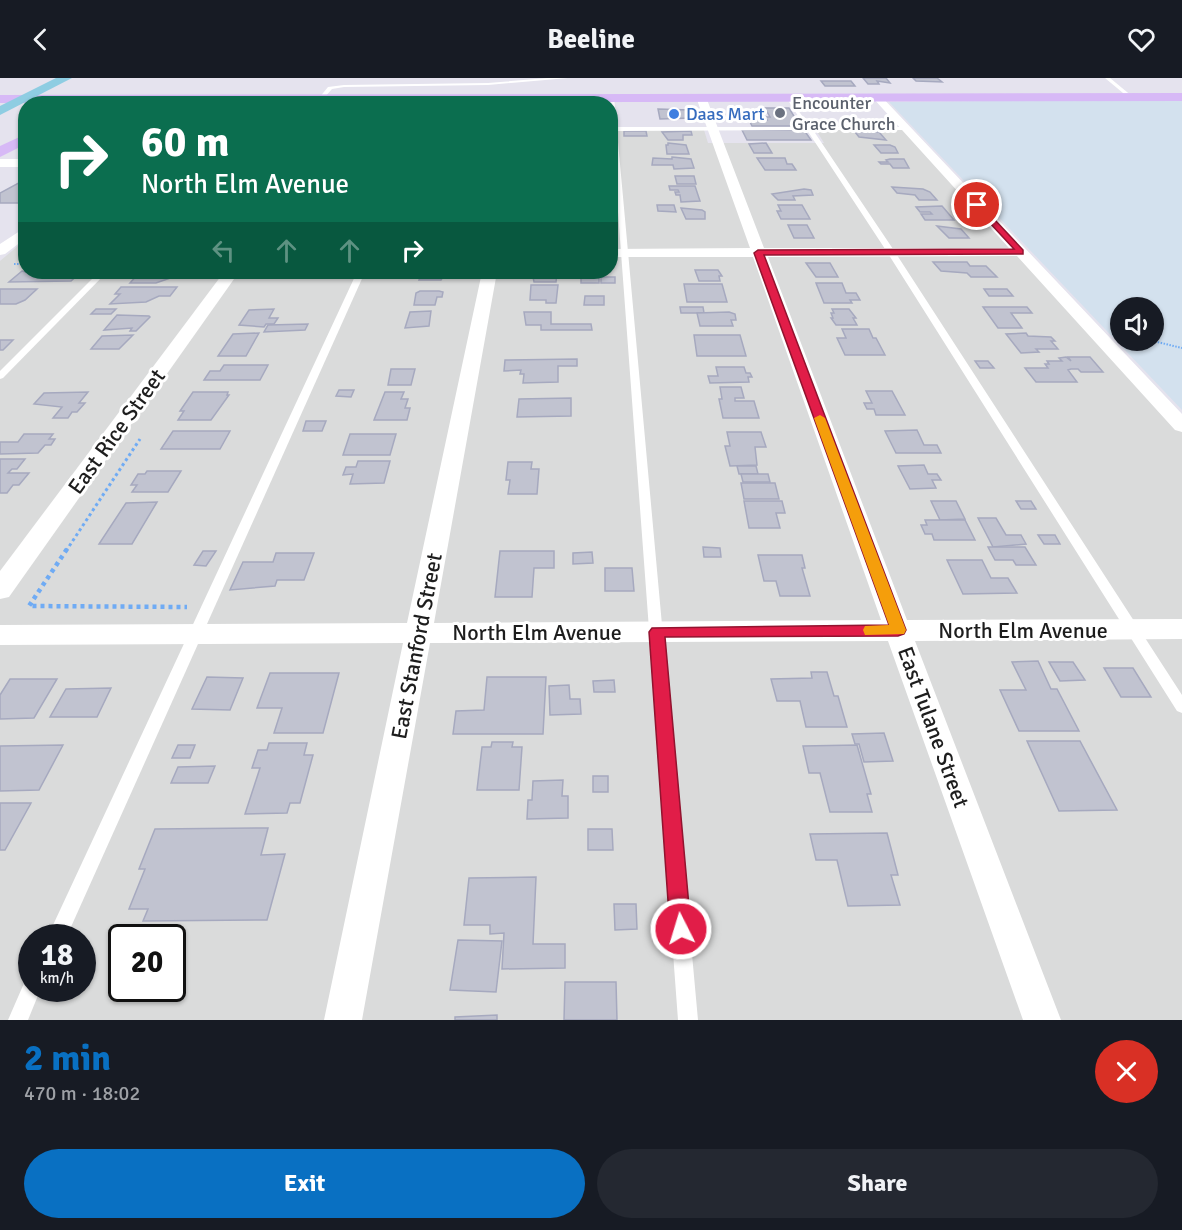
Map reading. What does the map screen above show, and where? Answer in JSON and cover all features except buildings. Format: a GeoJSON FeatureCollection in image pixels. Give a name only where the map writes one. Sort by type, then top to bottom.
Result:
{"type":"FeatureCollection","features":[{"type":"Feature","properties":{"kind":"highway"},"geometry":{"type":"LineString","coordinates":[[30,96],[64,79]]}},
{"type":"Feature","properties":{"kind":"highway"},"geometry":{"type":"LineString","coordinates":[[0,97],[19,85]]}},
{"type":"Feature","properties":{"kind":"highway"},"geometry":{"type":"LineString","coordinates":[[0,111],[18,102]]}},
{"type":"Feature","properties":{"kind":"street"},"geometry":{"type":"LineString","coordinates":[[98,96],[115,87],[131,92],[160,96]]}},
{"type":"Feature","properties":{"kind":"street"},"geometry":{"type":"LineString","coordinates":[[876,96],[1182,426]]}},
{"type":"Feature","properties":{"kind":"street"},"geometry":{"type":"LineString","coordinates":[[0,97],[18,97]]}},
{"type":"Feature","properties":{"kind":"street"},"geometry":{"type":"LineString","coordinates":[[618,97],[1182,97]]}},
{"type":"Feature","properties":{"kind":"street","name":"East Tulane Street"},"geometry":{"type":"LineString","coordinates":[[701,97],[1042,1020]]}},
{"type":"Feature","properties":{"kind":"street"},"geometry":{"type":"LineString","coordinates":[[0,152],[18,142]]}},
{"type":"Feature","properties":{"kind":"street"},"geometry":{"type":"LineString","coordinates":[[0,163],[18,163]]}},
{"type":"Feature","properties":{"kind":"street"},"geometry":{"type":"LineString","coordinates":[[0,253],[18,238]]}},
{"type":"Feature","properties":{"kind":"street"},"geometry":{"type":"LineString","coordinates":[[618,253],[1020,252]]}},
{"type":"Feature","properties":{"kind":"street"},"geometry":{"type":"LineString","coordinates":[[0,253],[17,255]]}},
{"type":"Feature","properties":{"kind":"street","name":"East Rice Street"},"geometry":{"type":"LineString","coordinates":[[0,590],[226,279]]}},
{"type":"Feature","properties":{"kind":"street","name":"East Stanford Street"},"geometry":{"type":"LineString","coordinates":[[343,1020],[488,279]]}},
{"type":"Feature","properties":{"kind":"street","name":"North Elm Avenue"},"geometry":{"type":"LineString","coordinates":[[0,635],[1182,629]]}},
{"type":"Feature","properties":{"kind":"lane"},"geometry":{"type":"LineString","coordinates":[[323,96],[330,88],[344,86],[488,84],[566,78]]}},
{"type":"Feature","properties":{"kind":"lane"},"geometry":{"type":"LineString","coordinates":[[1107,78],[1131,97]]}},
{"type":"Feature","properties":{"kind":"lane"},"geometry":{"type":"LineString","coordinates":[[788,97],[891,252],[1182,707]]}},
{"type":"Feature","properties":{"kind":"lane"},"geometry":{"type":"LineString","coordinates":[[618,129],[905,128]]}},
{"type":"Feature","properties":{"kind":"lane"},"geometry":{"type":"LineString","coordinates":[[618,253],[657,632],[688,1020]]}},
{"type":"Feature","properties":{"kind":"lane"},"geometry":{"type":"LineString","coordinates":[[0,376],[96,279]]}},
{"type":"Feature","properties":{"kind":"lane"},"geometry":{"type":"LineString","coordinates":[[62,924],[358,279]]}},
{"type":"Feature","properties":{"kind":"lane"},"geometry":{"type":"LineString","coordinates":[[18,1020],[26,1002]]}},
{"type":"Feature","properties":{"kind":"path"},"geometry":{"type":"LineString","coordinates":[[1164,344],[1182,348]]}},
{"type":"Feature","properties":{"kind":"path"},"geometry":{"type":"LineString","coordinates":[[143,436],[29,606],[207,607]]}},
{"type":"Feature","properties":{"kind":"shaded area"},"geometry":{"type":"Polygon","coordinates":[[[1182,99],[1182,410],[1126,351],[1164,351],[1164,297],[1110,297],[1110,334],[889,102],[1182,99]]]}},
{"type":"Feature","properties":{"kind":"shaded area"},"geometry":{"type":"Polygon","coordinates":[[[618,130],[704,130],[708,143],[824,143],[816,130],[906,130],[1182,432],[1182,1020],[0,1020],[0,261],[18,246],[18,279],[618,279],[618,130]]]}},
{"type":"Feature","properties":{"kind":"slow traffic"},"geometry":{"type":"LineString","coordinates":[[820,418],[898,630],[871,630]]}},
{"type":"Feature","properties":{"kind":"place","name":"Encounter Grace Church"},"geometry":{"type":"Point","coordinates":[780,113]}},
{"type":"Feature","properties":{"kind":"place","name":"Daas Mart"},"geometry":{"type":"Point","coordinates":[674,114]}},
{"type":"Feature","properties":{"kind":"route"},"geometry":{"type":"LineString","coordinates":[[681,929],[657,632],[898,630],[758,253],[1020,252],[977,205]]}}]}
